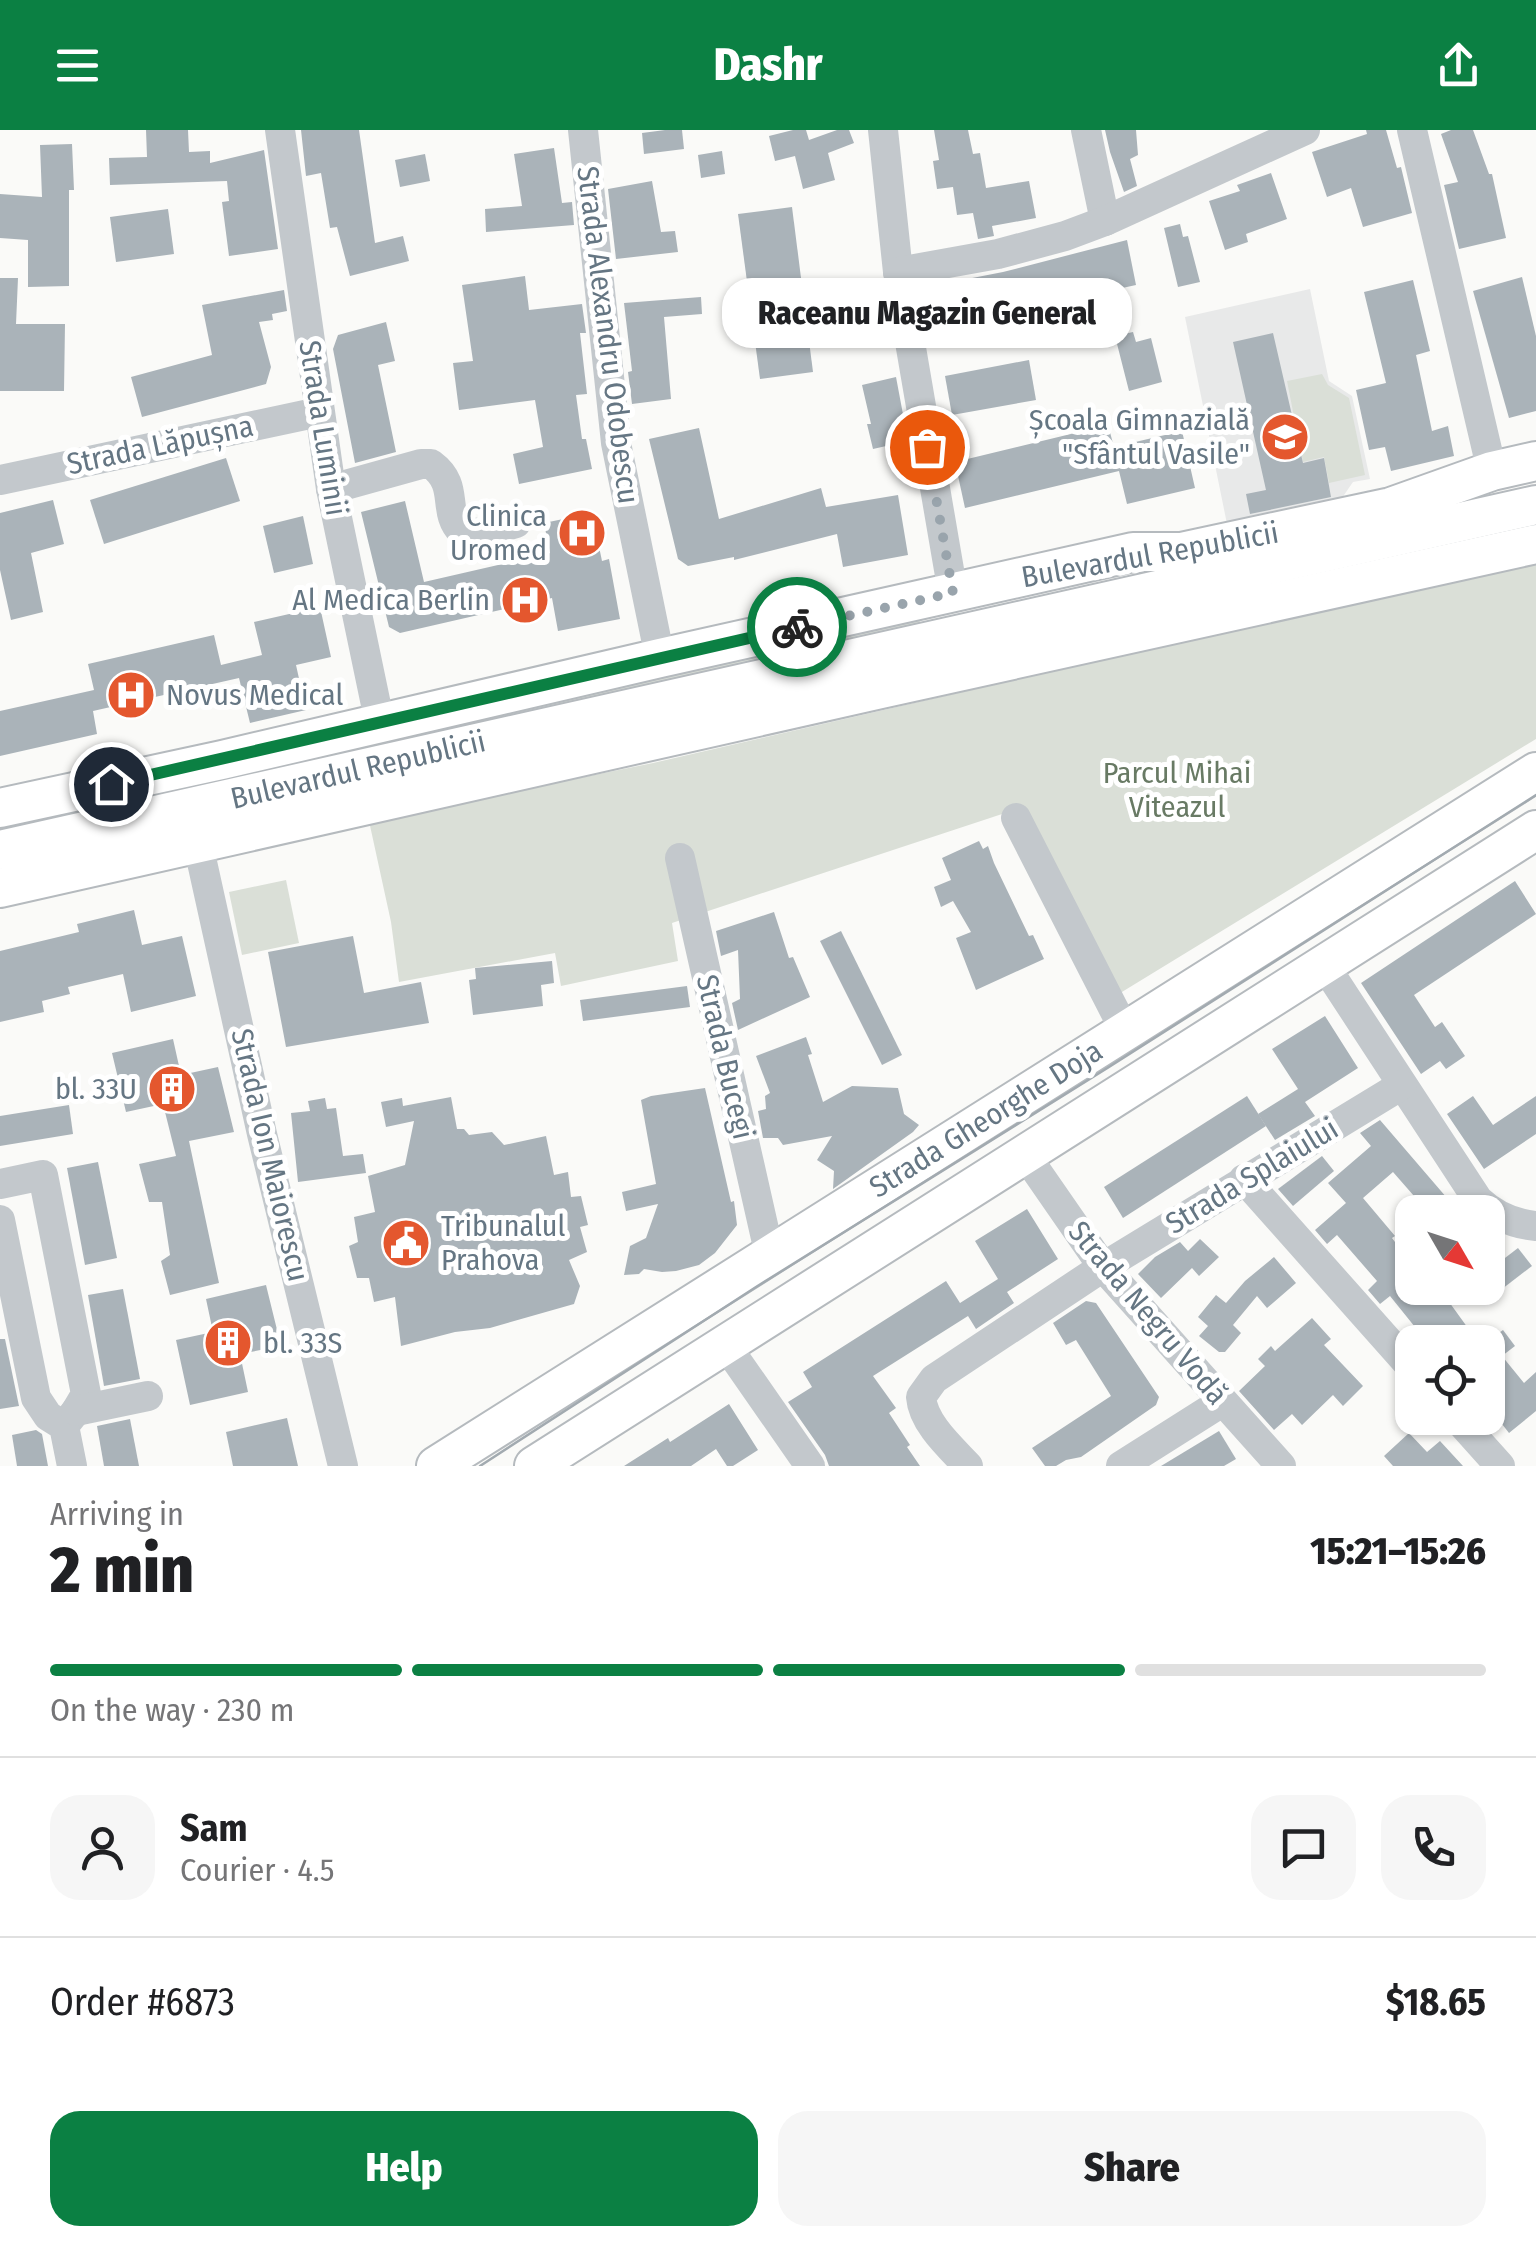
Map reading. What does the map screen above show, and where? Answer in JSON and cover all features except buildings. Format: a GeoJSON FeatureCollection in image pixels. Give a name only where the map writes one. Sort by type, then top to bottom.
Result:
{"type":"FeatureCollection","features":[{"type":"Feature","properties":{"kind":"main road","name":"Bulevardul Republicii"},"geometry":{"type":"LineString","coordinates":[[0,808],[1133,552],[1181,552],[1373,511],[1492,470],[1536,461]]}},
{"type":"Feature","properties":{"kind":"main road","name":"Bulevardul Republicii"},"geometry":{"type":"LineString","coordinates":[[0,850],[1536,505]]}},
{"type":"Feature","properties":{"kind":"main road","name":"Bulevardul Republicii"},"geometry":{"type":"LineString","coordinates":[[0,888],[1536,544]]}},
{"type":"Feature","properties":{"kind":"main road","name":"Strada Gheorghe Doja"},"geometry":{"type":"LineString","coordinates":[[436,1466],[1536,772]]}},
{"type":"Feature","properties":{"kind":"main road","name":"Strada Gheorghe Doja"},"geometry":{"type":"LineString","coordinates":[[534,1466],[1536,830]]}},
{"type":"Feature","properties":{"kind":"street","name":"Strada Luminii"},"geometry":{"type":"LineString","coordinates":[[280,130],[331,489],[380,724]]}},
{"type":"Feature","properties":{"kind":"street","name":"Strada Alexandru Odobescu"},"geometry":{"type":"LineString","coordinates":[[582,130],[616,442],[660,658]]}},
{"type":"Feature","properties":{"kind":"street"},"geometry":{"type":"LineString","coordinates":[[883,130],[898,272],[953,593]]}},
{"type":"Feature","properties":{"kind":"street"},"geometry":{"type":"LineString","coordinates":[[1086,130],[1105,222]]}},
{"type":"Feature","properties":{"kind":"street"},"geometry":{"type":"LineString","coordinates":[[898,272],[998,254],[1065,236],[1105,222],[1305,130]]}},
{"type":"Feature","properties":{"kind":"street"},"geometry":{"type":"LineString","coordinates":[[1412,130],[1492,470]]}},
{"type":"Feature","properties":{"kind":"street","name":"Strada Lăpușna"},"geometry":{"type":"LineString","coordinates":[[0,480],[319,412]]}},
{"type":"Feature","properties":{"kind":"street"},"geometry":{"type":"LineString","coordinates":[[331,489],[431,464],[445,476],[455,525],[462,532],[481,533],[516,523]]}},
{"type":"Feature","properties":{"kind":"street"},"geometry":{"type":"LineString","coordinates":[[1016,818],[1125,1032]]}},
{"type":"Feature","properties":{"kind":"street","name":"Strada Ion Maiorescu"},"geometry":{"type":"LineString","coordinates":[[198,844],[262,1134],[343,1466]]}},
{"type":"Feature","properties":{"kind":"street","name":"Strada Bucegi"},"geometry":{"type":"LineString","coordinates":[[680,858],[770,1256]]}},
{"type":"Feature","properties":{"kind":"street"},"geometry":{"type":"LineString","coordinates":[[1323,964],[1478,1200],[1514,1223],[1536,1226]]}},
{"type":"Feature","properties":{"kind":"street","name":"Strada Splaiului"},"geometry":{"type":"LineString","coordinates":[[968,1466],[922,1408],[921,1397],[934,1379],[1244,1179],[1402,1085]]}},
{"type":"Feature","properties":{"kind":"street","name":"Strada Negru Vodă"},"geometry":{"type":"LineString","coordinates":[[1024,1153],[1103,1268],[1280,1466]]}},
{"type":"Feature","properties":{"kind":"street"},"geometry":{"type":"LineString","coordinates":[[0,1184],[42,1175],[86,1394],[70,1418],[72,1466]]}},
{"type":"Feature","properties":{"kind":"street"},"geometry":{"type":"LineString","coordinates":[[1244,1179],[1395,1349]]}},
{"type":"Feature","properties":{"kind":"street"},"geometry":{"type":"LineString","coordinates":[[0,1220],[36,1398],[48,1416],[70,1418],[148,1396]]}},
{"type":"Feature","properties":{"kind":"street"},"geometry":{"type":"LineString","coordinates":[[725,1344],[797,1461]]}},
{"type":"Feature","properties":{"kind":"street"},"geometry":{"type":"LineString","coordinates":[[1120,1466],[1222,1402]]}},
{"type":"Feature","properties":{"kind":"street"},"geometry":{"type":"LineString","coordinates":[[1472,1435],[1500,1466]]}},
{"type":"Feature","properties":{"kind":"shaded area","name":"Școala Gimnazială \"Sfântul Vasile\""},"geometry":{"type":"Polygon","coordinates":[[[1310,289],[1329,381],[1352,396],[1370,479],[1353,482],[1333,511],[1227,524],[1185,317],[1310,289]]]}},
{"type":"Feature","properties":{"kind":"green space"},"geometry":{"type":"Polygon","coordinates":[[[1322,374],[1328,385],[1349,398],[1365,475],[1329,483],[1324,457],[1303,462],[1287,381],[1322,374]]]}},
{"type":"Feature","properties":{"kind":"green space","name":"Parcul Mihai Viteazul"},"geometry":{"type":"Polygon","coordinates":[[[1536,560],[1536,739],[1117,995],[1023,807],[672,923],[678,961],[561,986],[555,953],[399,982],[391,922],[369,821],[653,763],[1536,560]]]}},
{"type":"Feature","properties":{"kind":"green space"},"geometry":{"type":"Polygon","coordinates":[[[918,608],[920,623],[238,780],[235,764],[918,608]]]}},
{"type":"Feature","properties":{"kind":"green space"},"geometry":{"type":"Polygon","coordinates":[[[286,880],[299,943],[242,955],[229,892],[286,880]]]}},
{"type":"Feature","properties":{"kind":"tram line"},"geometry":{"type":"LineString","coordinates":[[480,1466],[756,1287],[1536,795]]}},
{"type":"Feature","properties":{"kind":"way so far"},"geometry":{"type":"LineString","coordinates":[[797,627],[953,593],[927,447]]}},
{"type":"Feature","properties":{"kind":"place","name":"Școala Gimnazială \"Sfântul Vasile\""},"geometry":{"type":"Point","coordinates":[1285,437]}},
{"type":"Feature","properties":{"kind":"place","name":"Raceanu Magazin General"},"geometry":{"type":"Point","coordinates":[927,447]}},
{"type":"Feature","properties":{"kind":"place","name":"Clinica Uromed"},"geometry":{"type":"Point","coordinates":[582,533]}},
{"type":"Feature","properties":{"kind":"place","name":"Al Medica Berlin"},"geometry":{"type":"Point","coordinates":[525,600]}},
{"type":"Feature","properties":{"kind":"place","name":"Novus Medical"},"geometry":{"type":"Point","coordinates":[131,695]}},
{"type":"Feature","properties":{"kind":"place","name":"bl. 33U"},"geometry":{"type":"Point","coordinates":[172,1089]}},
{"type":"Feature","properties":{"kind":"place","name":"Tribunalul Prahova"},"geometry":{"type":"Point","coordinates":[406,1243]}},
{"type":"Feature","properties":{"kind":"place","name":"bl. 33S"},"geometry":{"type":"Point","coordinates":[228,1343]}},
{"type":"Feature","properties":{"kind":"route"},"geometry":{"type":"LineString","coordinates":[[111,784],[797,627]]}}]}
